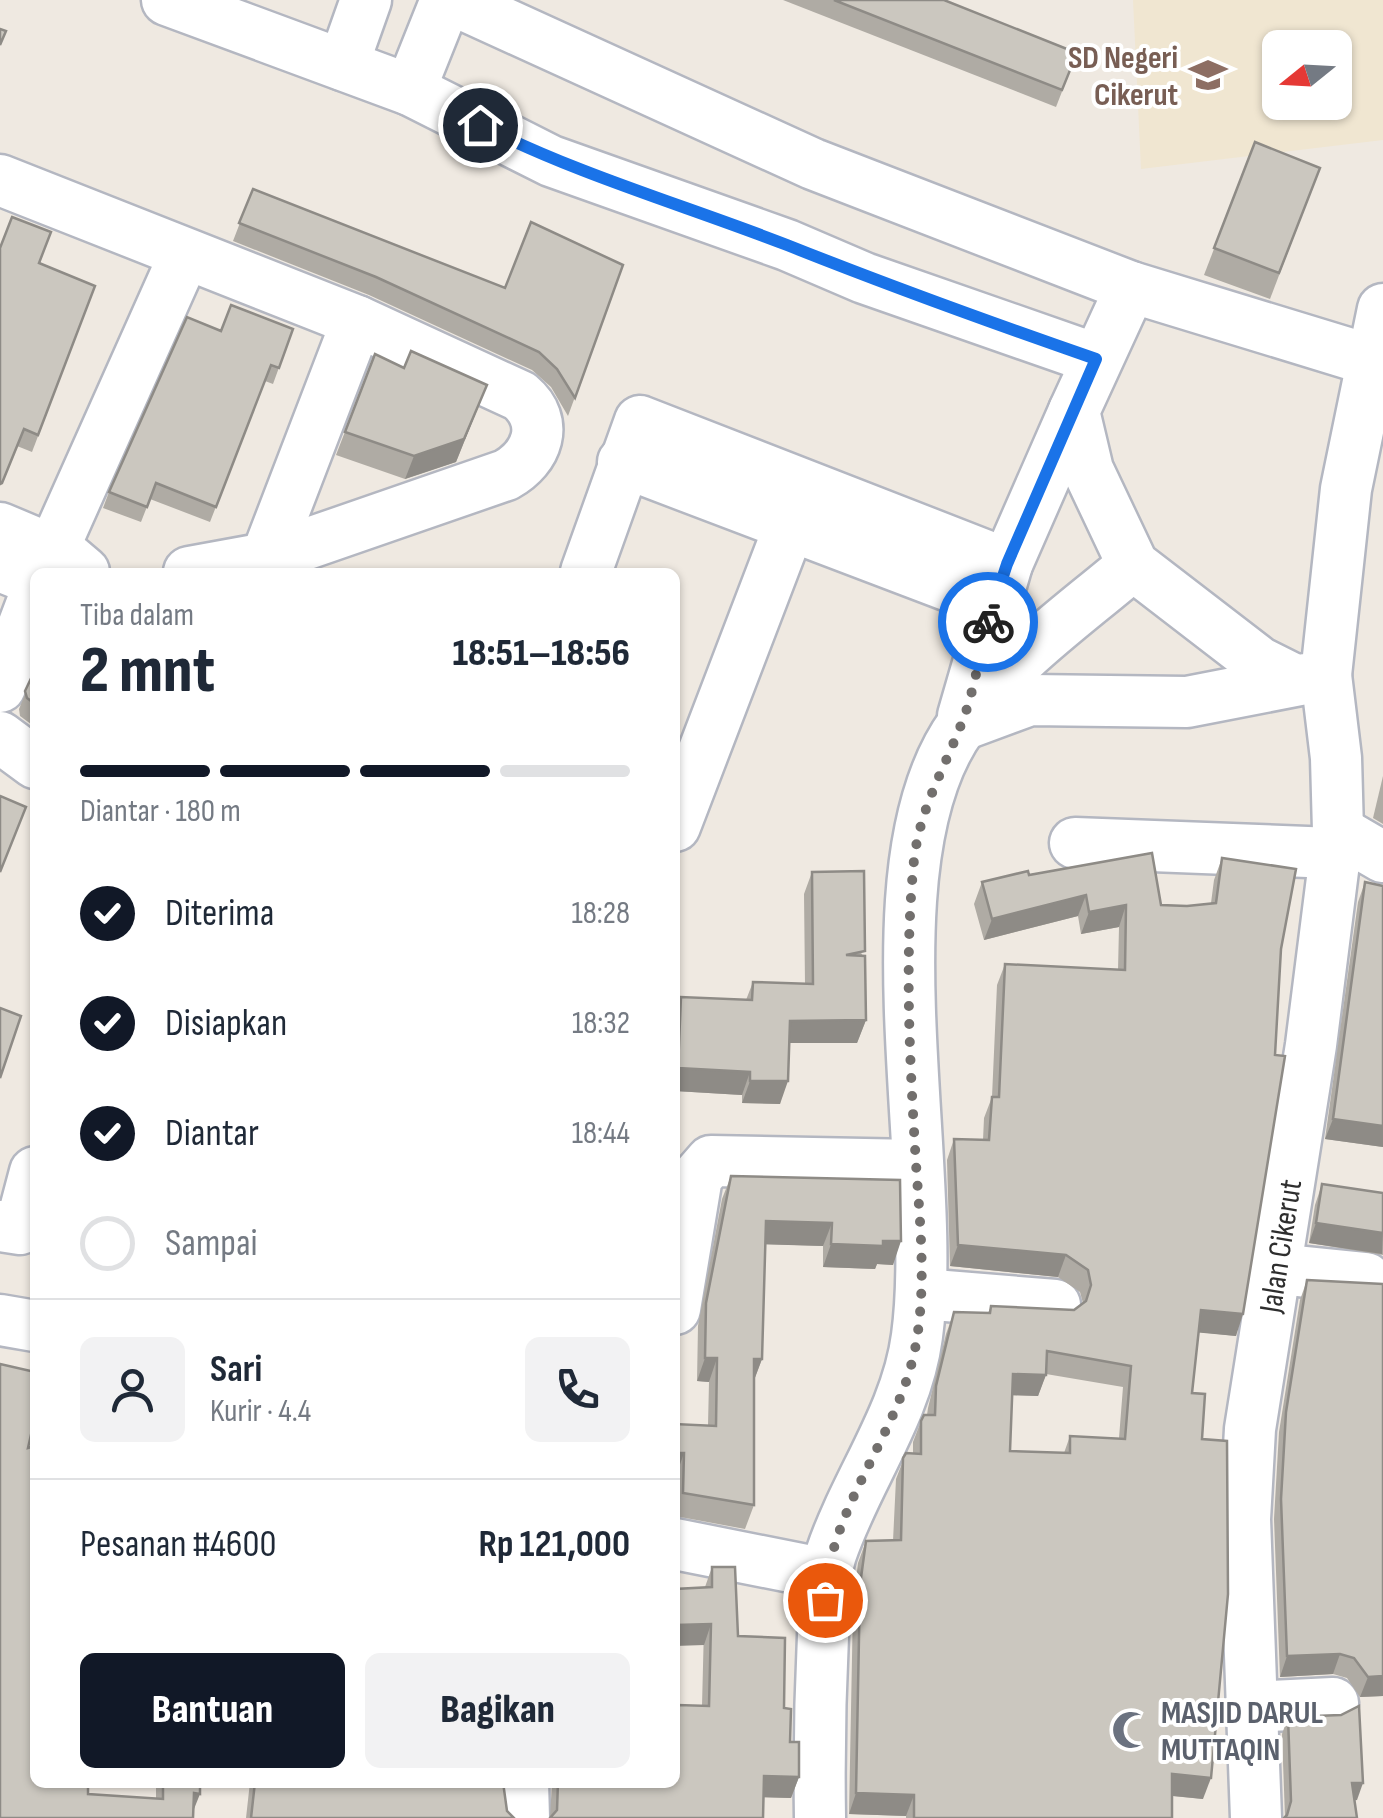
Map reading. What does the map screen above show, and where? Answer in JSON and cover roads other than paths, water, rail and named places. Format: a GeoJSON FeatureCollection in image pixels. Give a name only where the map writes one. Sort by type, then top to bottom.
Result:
{"type":"FeatureCollection","features":[{"type":"Feature","properties":{"kind":"street"},"geometry":{"type":"LineString","coordinates":[[166,0],[410,90],[551,161],[787,245],[864,278],[1096,359]]}},
{"type":"Feature","properties":{"kind":"street"},"geometry":{"type":"LineString","coordinates":[[344,65],[366,0]]}},
{"type":"Feature","properties":{"kind":"street"},"geometry":{"type":"LineString","coordinates":[[410,90],[446,0]]}},
{"type":"Feature","properties":{"kind":"street"},"geometry":{"type":"LineString","coordinates":[[454,0],[813,164],[1130,287],[1379,362]]}},
{"type":"Feature","properties":{"kind":"street"},"geometry":{"type":"LineString","coordinates":[[1,164],[185,254],[356,322],[520,396],[529,404],[538,426],[533,454],[506,475],[266,558],[211,568]]}},
{"type":"Feature","properties":{"kind":"street"},"geometry":{"type":"LineString","coordinates":[[787,245],[813,164]]}},
{"type":"Feature","properties":{"kind":"street"},"geometry":{"type":"LineString","coordinates":[[54,568],[185,254]]}},
{"type":"Feature","properties":{"kind":"street"},"geometry":{"type":"LineString","coordinates":[[820,1818],[818,1716],[826,1574],[863,1474],[906,1388],[922,1294],[916,1165],[914,862],[922,815],[961,726],[1000,583],[1130,287]]}},
{"type":"Feature","properties":{"kind":"street","name":"Jalan Cikerut"},"geometry":{"type":"LineString","coordinates":[[1256,1818],[1244,1520],[1250,1429],[1312,1046],[1335,842],[1336,758],[1311,678],[1364,495],[1383,309]]}},
{"type":"Feature","properties":{"kind":"street"},"geometry":{"type":"LineString","coordinates":[[266,558],[356,322]]}},
{"type":"Feature","properties":{"kind":"street"},"geometry":{"type":"LineString","coordinates":[[1074,411],[1088,470],[1133,566],[1260,662],[1311,678]]}},
{"type":"Feature","properties":{"kind":"street"},"geometry":{"type":"LineString","coordinates":[[586,568],[623,462],[799,504],[1000,583]]}},
{"type":"Feature","properties":{"kind":"street"},"geometry":{"type":"LineString","coordinates":[[680,813],[799,504]]}},
{"type":"Feature","properties":{"kind":"street"},"geometry":{"type":"LineString","coordinates":[[0,528],[54,568]]}},
{"type":"Feature","properties":{"kind":"street"},"geometry":{"type":"LineString","coordinates":[[0,566],[54,568]]}},
{"type":"Feature","properties":{"kind":"street"},"geometry":{"type":"LineString","coordinates":[[961,726],[1018,660],[1133,566]]}},
{"type":"Feature","properties":{"kind":"street"},"geometry":{"type":"LineString","coordinates":[[0,687],[30,608]]}},
{"type":"Feature","properties":{"kind":"street"},"geometry":{"type":"LineString","coordinates":[[961,726],[1030,700],[1188,702],[1311,678]]}},
{"type":"Feature","properties":{"kind":"street"},"geometry":{"type":"LineString","coordinates":[[0,737],[30,759]]}},
{"type":"Feature","properties":{"kind":"street"},"geometry":{"type":"LineString","coordinates":[[1075,843],[1335,842],[1383,858]]}},
{"type":"Feature","properties":{"kind":"street"},"geometry":{"type":"LineString","coordinates":[[680,1279],[697,1178],[711,1161],[916,1165]]}},
{"type":"Feature","properties":{"kind":"street"},"geometry":{"type":"LineString","coordinates":[[18,1229],[30,1189]]}},
{"type":"Feature","properties":{"kind":"street"},"geometry":{"type":"LineString","coordinates":[[1277,1269],[1366,1278]]}},
{"type":"Feature","properties":{"kind":"street"},"geometry":{"type":"LineString","coordinates":[[922,1294],[1055,1305]]}},
{"type":"Feature","properties":{"kind":"street"},"geometry":{"type":"LineString","coordinates":[[0,1320],[30,1325]]}},
{"type":"Feature","properties":{"kind":"street"},"geometry":{"type":"LineString","coordinates":[[680,1545],[826,1574]]}},
{"type":"Feature","properties":{"kind":"street"},"geometry":{"type":"LineString","coordinates":[[1250,1707],[1333,1702]]}},
{"type":"Feature","properties":{"kind":"street"},"geometry":{"type":"LineString","coordinates":[[523,1788],[524,1818]]}},
{"type":"Feature","properties":{"kind":"place","name":"SD Negeri Cikerut"},"geometry":{"type":"Point","coordinates":[1208,75]}},
{"type":"Feature","properties":{"kind":"place","name":"MASJID DARUL MUTTAQIN"},"geometry":{"type":"Point","coordinates":[1131,1730]}}]}
